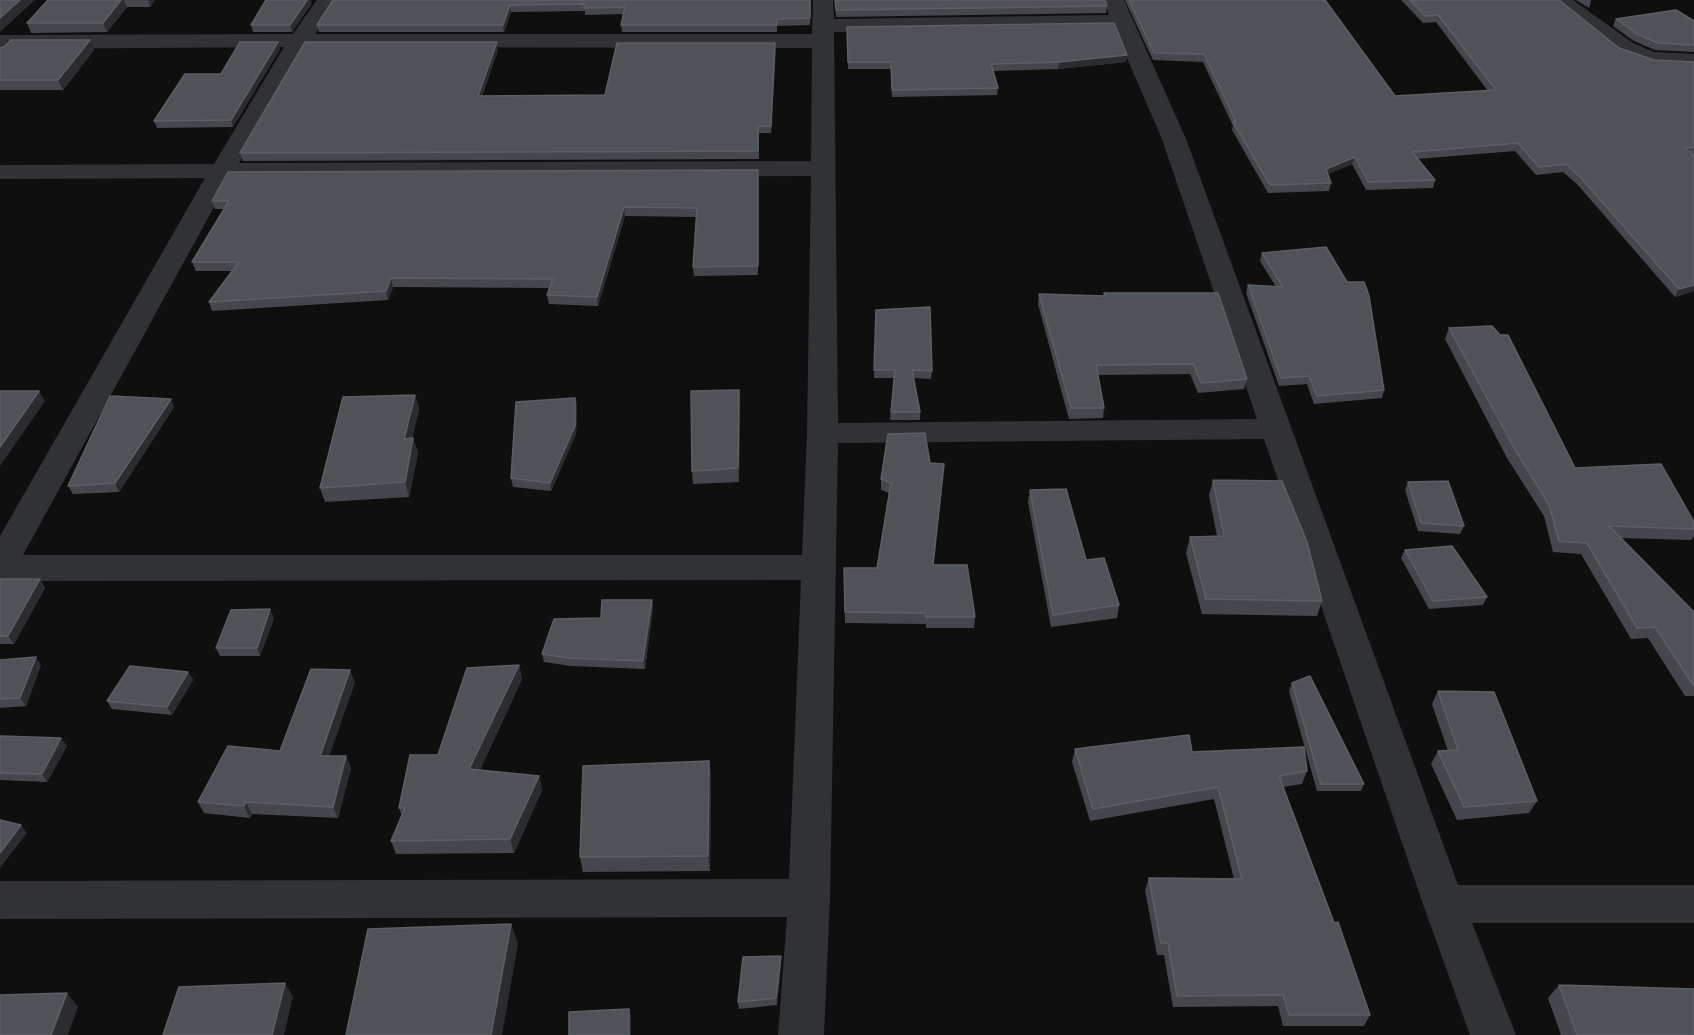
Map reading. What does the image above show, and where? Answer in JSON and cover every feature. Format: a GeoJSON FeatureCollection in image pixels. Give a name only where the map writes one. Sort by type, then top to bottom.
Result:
{"type":"FeatureCollection","features":[{"type":"Feature","properties":{"kind":"street"},"geometry":{"type":"LineString","coordinates":[[327,0],[299,41],[222,171],[0,567],[819,567]]}},
{"type":"Feature","properties":{"kind":"street"},"geometry":{"type":"LineString","coordinates":[[1560,0],[1624,48],[1651,58],[1694,61]]}},
{"type":"Feature","properties":{"kind":"street"},"geometry":{"type":"LineString","coordinates":[[3,45],[299,41],[1118,11],[1174,139],[1444,904],[1493,1035]]}},
{"type":"Feature","properties":{"kind":"street"},"geometry":{"type":"LineString","coordinates":[[3,45],[32,19]]}},
{"type":"Feature","properties":{"kind":"street"},"geometry":{"type":"LineString","coordinates":[[801,1035],[809,898],[823,433],[823,22]]}},
{"type":"Feature","properties":{"kind":"street"},"geometry":{"type":"LineString","coordinates":[[0,172],[824,168]]}},
{"type":"Feature","properties":{"kind":"street"},"geometry":{"type":"LineString","coordinates":[[823,433],[1276,429]]}},
{"type":"Feature","properties":{"kind":"street"},"geometry":{"type":"LineString","coordinates":[[0,900],[809,898]]}},
{"type":"Feature","properties":{"kind":"street"},"geometry":{"type":"LineString","coordinates":[[1444,904],[1694,904]]}},
{"type":"Feature","properties":{"kind":"building"},"geometry":{"type":"Polygon","coordinates":[[[0,0],[20,0],[0,18],[0,0]]]}},
{"type":"Feature","properties":{"kind":"building"},"geometry":{"type":"Polygon","coordinates":[[[48,0],[121,0],[103,23],[27,23],[48,0]]]}},
{"type":"Feature","properties":{"kind":"building"},"geometry":{"type":"Polygon","coordinates":[[[266,0],[307,0],[290,25],[251,25],[266,0]]]}},
{"type":"Feature","properties":{"kind":"building"},"geometry":{"type":"Polygon","coordinates":[[[333,0],[810,0],[810,18],[777,19],[776,25],[621,25],[625,7],[584,8],[585,4],[510,5],[503,25],[317,25],[333,0]]]}},
{"type":"Feature","properties":{"kind":"building"},"geometry":{"type":"Polygon","coordinates":[[[835,0],[1105,0],[1107,6],[836,10],[835,0]]]}},
{"type":"Feature","properties":{"kind":"building"},"geometry":{"type":"Polygon","coordinates":[[[1129,0],[1325,0],[1395,96],[1496,90],[1438,15],[1425,16],[1410,0],[1559,0],[1619,48],[1654,60],[1694,62],[1694,147],[1684,148],[1694,155],[1694,285],[1679,289],[1566,164],[1539,167],[1518,143],[1412,152],[1435,180],[1368,182],[1355,157],[1326,169],[1331,183],[1270,185],[1233,122],[1236,122],[1204,54],[1154,53],[1129,0]]]}},
{"type":"Feature","properties":{"kind":"building"},"geometry":{"type":"Polygon","coordinates":[[[1676,10],[1694,21],[1694,45],[1658,43],[1637,34],[1616,19],[1676,10]]]}},
{"type":"Feature","properties":{"kind":"building"},"geometry":{"type":"Polygon","coordinates":[[[1114,23],[1127,55],[1059,62],[991,64],[998,88],[892,90],[891,62],[848,62],[847,27],[1114,23]]]}},
{"type":"Feature","properties":{"kind":"building"},"geometry":{"type":"Polygon","coordinates":[[[11,40],[90,40],[58,80],[0,80],[0,48],[11,40]]]}},
{"type":"Feature","properties":{"kind":"building"},"geometry":{"type":"Polygon","coordinates":[[[240,42],[278,42],[231,120],[154,121],[185,74],[221,74],[240,42]]]}},
{"type":"Feature","properties":{"kind":"building"},"geometry":{"type":"Polygon","coordinates":[[[305,42],[497,42],[478,96],[605,95],[617,43],[775,43],[771,126],[758,126],[758,151],[240,153],[305,42]]]}},
{"type":"Feature","properties":{"kind":"building"},"geometry":{"type":"Polygon","coordinates":[[[758,170],[758,266],[693,267],[697,208],[624,207],[597,297],[547,295],[553,279],[391,278],[386,291],[209,302],[239,262],[192,262],[229,201],[212,201],[228,172],[758,170]]]}},
{"type":"Feature","properties":{"kind":"building"},"geometry":{"type":"Polygon","coordinates":[[[1326,247],[1347,282],[1364,282],[1369,296],[1384,390],[1317,396],[1309,376],[1281,378],[1248,285],[1283,287],[1262,253],[1326,247]]]}},
{"type":"Feature","properties":{"kind":"building"},"geometry":{"type":"Polygon","coordinates":[[[1104,293],[1218,293],[1247,379],[1201,383],[1193,364],[1096,365],[1104,408],[1071,408],[1039,294],[1105,296],[1104,293]]]}},
{"type":"Feature","properties":{"kind":"building"},"geometry":{"type":"Polygon","coordinates":[[[930,307],[932,371],[912,370],[920,412],[891,412],[895,370],[874,370],[876,310],[930,307]]]}},
{"type":"Feature","properties":{"kind":"building"},"geometry":{"type":"Polygon","coordinates":[[[1492,326],[1500,335],[1508,335],[1575,468],[1661,464],[1694,522],[1694,529],[1609,526],[1694,612],[1694,685],[1655,627],[1637,628],[1587,543],[1559,541],[1549,505],[1513,446],[1449,328],[1492,326]]]}},
{"type":"Feature","properties":{"kind":"building"},"geometry":{"type":"Polygon","coordinates":[[[739,390],[738,468],[692,471],[691,391],[739,390]]]}},
{"type":"Feature","properties":{"kind":"building"},"geometry":{"type":"Polygon","coordinates":[[[0,391],[39,391],[0,447],[0,391]]]}},
{"type":"Feature","properties":{"kind":"building"},"geometry":{"type":"Polygon","coordinates":[[[415,395],[404,439],[413,438],[405,482],[320,488],[343,397],[415,395]]]}},
{"type":"Feature","properties":{"kind":"building"},"geometry":{"type":"Polygon","coordinates":[[[110,396],[171,399],[115,483],[68,486],[110,396]]]}},
{"type":"Feature","properties":{"kind":"building"},"geometry":{"type":"Polygon","coordinates":[[[575,398],[575,426],[550,483],[511,478],[516,402],[575,398]]]}},
{"type":"Feature","properties":{"kind":"building"},"geometry":{"type":"Polygon","coordinates":[[[925,433],[930,463],[944,464],[933,565],[967,565],[975,617],[926,617],[926,613],[845,612],[844,568],[877,568],[891,483],[881,479],[888,434],[925,433]]]}},
{"type":"Feature","properties":{"kind":"building"},"geometry":{"type":"Polygon","coordinates":[[[1213,480],[1282,481],[1307,542],[1322,601],[1206,599],[1190,537],[1224,536],[1213,480]]]}},
{"type":"Feature","properties":{"kind":"building"},"geometry":{"type":"Polygon","coordinates":[[[1448,481],[1464,526],[1421,523],[1408,482],[1448,481]]]}},
{"type":"Feature","properties":{"kind":"building"},"geometry":{"type":"Polygon","coordinates":[[[1066,489],[1086,560],[1104,558],[1119,605],[1053,615],[1030,490],[1066,489]]]}},
{"type":"Feature","properties":{"kind":"building"},"geometry":{"type":"Polygon","coordinates":[[[1452,546],[1487,597],[1433,601],[1405,550],[1452,546]]]}},
{"type":"Feature","properties":{"kind":"building"},"geometry":{"type":"Polygon","coordinates":[[[0,579],[40,579],[8,636],[0,636],[0,579]]]}},
{"type":"Feature","properties":{"kind":"building"},"geometry":{"type":"Polygon","coordinates":[[[602,600],[652,600],[643,661],[569,658],[542,654],[554,619],[601,618],[602,600]]]}},
{"type":"Feature","properties":{"kind":"building"},"geometry":{"type":"Polygon","coordinates":[[[270,609],[257,648],[216,648],[231,610],[270,609]]]}},
{"type":"Feature","properties":{"kind":"building"},"geometry":{"type":"Polygon","coordinates":[[[36,657],[20,698],[0,699],[0,660],[36,657]]]}},
{"type":"Feature","properties":{"kind":"building"},"geometry":{"type":"Polygon","coordinates":[[[519,665],[469,769],[539,776],[510,839],[391,841],[405,808],[399,808],[410,755],[438,755],[467,668],[519,665]]]}},
{"type":"Feature","properties":{"kind":"building"},"geometry":{"type":"Polygon","coordinates":[[[130,666],[188,672],[167,707],[107,701],[130,666]]]}},
{"type":"Feature","properties":{"kind":"building"},"geometry":{"type":"Polygon","coordinates":[[[311,669],[350,670],[320,756],[346,756],[333,807],[246,802],[244,806],[198,802],[228,746],[280,751],[311,669]]]}},
{"type":"Feature","properties":{"kind":"building"},"geometry":{"type":"Polygon","coordinates":[[[1310,676],[1364,784],[1321,784],[1292,683],[1310,676]]]}},
{"type":"Feature","properties":{"kind":"building"},"geometry":{"type":"Polygon","coordinates":[[[1438,691],[1494,692],[1537,801],[1464,807],[1438,751],[1458,750],[1438,691]]]}},
{"type":"Feature","properties":{"kind":"building"},"geometry":{"type":"Polygon","coordinates":[[[1189,735],[1192,752],[1304,747],[1307,771],[1279,776],[1334,923],[1338,922],[1370,1015],[1289,1015],[1283,995],[1177,996],[1168,943],[1161,943],[1149,878],[1242,879],[1218,787],[1093,809],[1075,749],[1189,735]]]}},
{"type":"Feature","properties":{"kind":"building"},"geometry":{"type":"Polygon","coordinates":[[[0,736],[61,738],[42,774],[0,773],[0,736]]]}},
{"type":"Feature","properties":{"kind":"building"},"geometry":{"type":"Polygon","coordinates":[[[709,761],[708,856],[580,857],[583,766],[709,761]]]}},
{"type":"Feature","properties":{"kind":"building"},"geometry":{"type":"Polygon","coordinates":[[[0,820],[21,825],[0,853],[0,820]]]}},
{"type":"Feature","properties":{"kind":"building"},"geometry":{"type":"Polygon","coordinates":[[[511,924],[491,1035],[346,1035],[368,929],[511,924]]]}},
{"type":"Feature","properties":{"kind":"building"},"geometry":{"type":"Polygon","coordinates":[[[781,956],[776,998],[738,1002],[743,957],[781,956]]]}},
{"type":"Feature","properties":{"kind":"building"},"geometry":{"type":"Polygon","coordinates":[[[285,983],[272,1035],[163,1035],[179,987],[285,983]]]}},
{"type":"Feature","properties":{"kind":"building"},"geometry":{"type":"Polygon","coordinates":[[[1559,985],[1694,989],[1694,1035],[1577,1035],[1559,985]]]}},
{"type":"Feature","properties":{"kind":"building"},"geometry":{"type":"Polygon","coordinates":[[[67,993],[51,1035],[0,1035],[0,995],[67,993]]]}},
{"type":"Feature","properties":{"kind":"building"},"geometry":{"type":"Polygon","coordinates":[[[629,1009],[629,1035],[569,1035],[569,1012],[629,1009]]]}}]}
